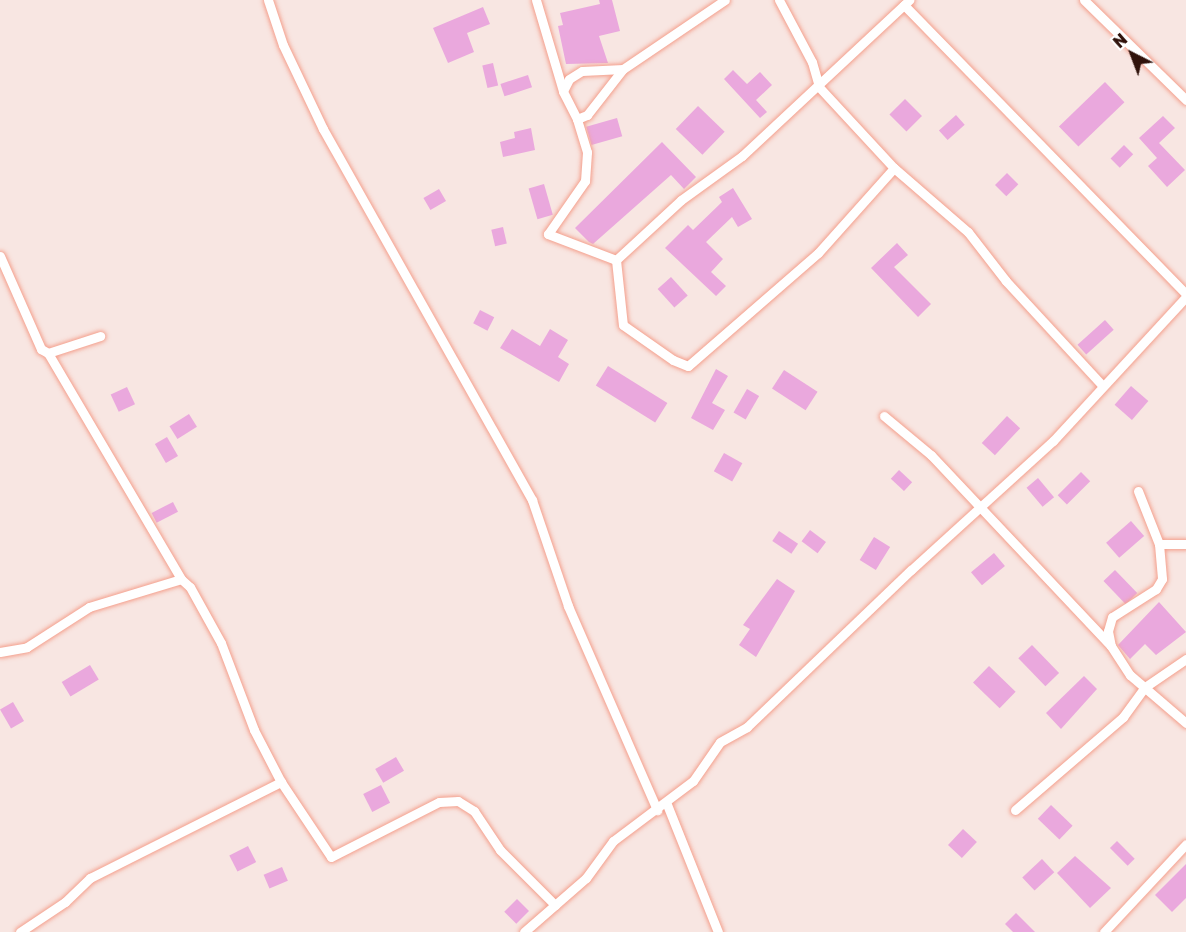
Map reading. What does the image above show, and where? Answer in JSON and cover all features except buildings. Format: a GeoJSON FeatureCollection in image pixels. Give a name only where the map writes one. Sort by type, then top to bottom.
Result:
{"type":"FeatureCollection","features":[{"type":"Feature","properties":{"kind":"street"},"geometry":{"type":"LineString","coordinates":[[268,0],[283,45],[323,129],[532,500],[564,597],[657,810]]}},
{"type":"Feature","properties":{"kind":"street"},"geometry":{"type":"LineString","coordinates":[[536,0],[563,91],[577,119],[587,152],[585,180],[548,234],[616,260]]}},
{"type":"Feature","properties":{"kind":"street"},"geometry":{"type":"LineString","coordinates":[[577,119],[587,115],[623,69],[725,0]]}},
{"type":"Feature","properties":{"kind":"street"},"geometry":{"type":"LineString","coordinates":[[779,0],[812,62],[819,87],[894,168],[968,232],[1006,280],[1101,384]]}},
{"type":"Feature","properties":{"kind":"street"},"geometry":{"type":"LineString","coordinates":[[1084,0],[1186,100]]}},
{"type":"Feature","properties":{"kind":"street"},"geometry":{"type":"LineString","coordinates":[[524,932],[597,867],[613,841],[657,810],[701,772],[720,742],[747,727],[1053,441],[1101,384],[1186,296],[906,3],[819,87],[742,156],[681,200],[616,260]]}},
{"type":"Feature","properties":{"kind":"street"},"geometry":{"type":"LineString","coordinates":[[563,91],[569,79],[582,71],[623,69]]}},
{"type":"Feature","properties":{"kind":"street"},"geometry":{"type":"LineString","coordinates":[[616,260],[623,325],[673,360],[688,366],[818,252],[894,168]]}},
{"type":"Feature","properties":{"kind":"street"},"geometry":{"type":"LineString","coordinates":[[0,256],[37,342],[48,352],[181,579],[190,587],[221,643],[254,730],[281,782],[331,857],[439,802],[458,801],[474,811],[500,850],[555,905]]}},
{"type":"Feature","properties":{"kind":"street"},"geometry":{"type":"LineString","coordinates":[[48,352],[100,336]]}},
{"type":"Feature","properties":{"kind":"street"},"geometry":{"type":"LineString","coordinates":[[884,416],[931,455],[1111,646]]}},
{"type":"Feature","properties":{"kind":"street"},"geometry":{"type":"LineString","coordinates":[[1138,491],[1159,544],[1162,579],[1156,590],[1112,617],[1108,631],[1111,646],[1117,660],[1186,723]]}},
{"type":"Feature","properties":{"kind":"street"},"geometry":{"type":"LineString","coordinates":[[1159,544],[1186,544]]}},
{"type":"Feature","properties":{"kind":"street"},"geometry":{"type":"LineString","coordinates":[[0,652],[27,647],[89,607],[181,579]]}},
{"type":"Feature","properties":{"kind":"street"},"geometry":{"type":"LineString","coordinates":[[1015,810],[1123,717],[1145,687],[1186,659]]}},
{"type":"Feature","properties":{"kind":"street"},"geometry":{"type":"LineString","coordinates":[[20,932],[65,902],[90,878],[281,782]]}},
{"type":"Feature","properties":{"kind":"street"},"geometry":{"type":"LineString","coordinates":[[666,802],[718,932]]}},
{"type":"Feature","properties":{"kind":"street"},"geometry":{"type":"LineString","coordinates":[[1104,932],[1186,844]]}}]}
